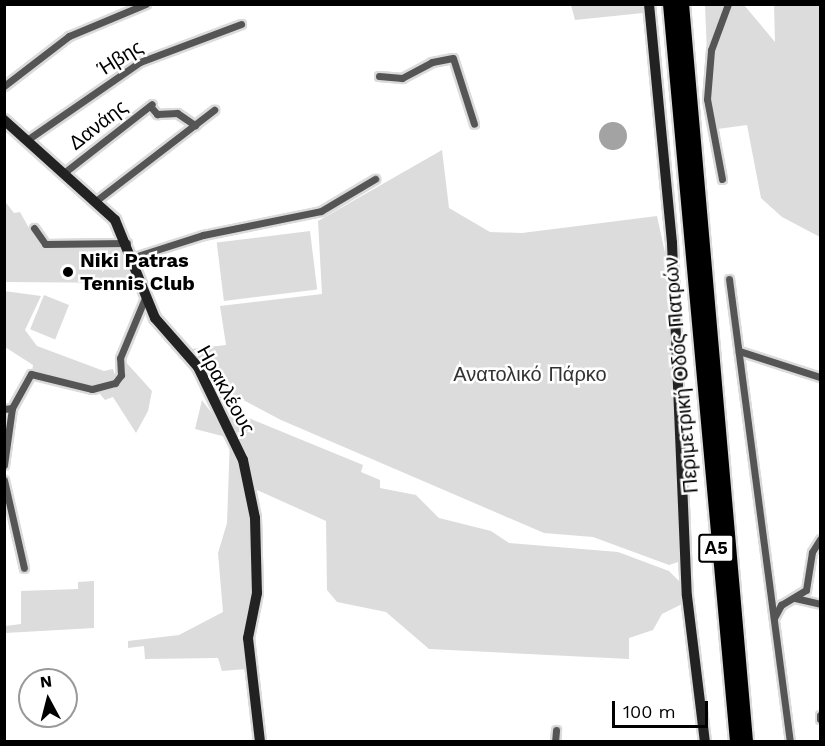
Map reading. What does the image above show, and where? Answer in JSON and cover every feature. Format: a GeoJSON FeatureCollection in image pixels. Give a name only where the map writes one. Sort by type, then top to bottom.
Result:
{"type":"FeatureCollection","features":[{"type":"Feature","properties":{"kind":"highway","name":"Περιμετρική Οδός Πατρών"},"geometry":{"type":"LineString","coordinates":[[669,4],[737,741]]}},
{"type":"Feature","properties":{"kind":"highway","name":"Περιμετρική Οδός Πατρών"},"geometry":{"type":"LineString","coordinates":[[682,4],[746,741]]}},
{"type":"Feature","properties":{"kind":"street"},"geometry":{"type":"LineString","coordinates":[[4,86],[69,36],[146,4]]}},
{"type":"Feature","properties":{"kind":"street"},"geometry":{"type":"LineString","coordinates":[[649,4],[672,243],[687,587],[705,741]]}},
{"type":"Feature","properties":{"kind":"street"},"geometry":{"type":"LineString","coordinates":[[722,179],[707,99],[711,50],[728,4]]}},
{"type":"Feature","properties":{"kind":"street","name":"Ήβης"},"geometry":{"type":"LineString","coordinates":[[27,140],[140,62],[241,24]]}},
{"type":"Feature","properties":{"kind":"street"},"geometry":{"type":"LineString","coordinates":[[379,76],[402,78],[432,62],[453,58],[474,124]]}},
{"type":"Feature","properties":{"kind":"street","name":"Δανάης"},"geometry":{"type":"LineString","coordinates":[[65,172],[151,105],[157,114],[177,113],[195,124]]}},
{"type":"Feature","properties":{"kind":"street"},"geometry":{"type":"LineString","coordinates":[[97,200],[214,110]]}},
{"type":"Feature","properties":{"kind":"street","name":"Ηρακλέους"},"geometry":{"type":"LineString","coordinates":[[4,120],[97,200],[127,243],[145,298],[155,318],[198,367],[248,474],[255,518],[257,573],[248,638],[260,741]]}},
{"type":"Feature","properties":{"kind":"street"},"geometry":{"type":"LineString","coordinates":[[132,258],[203,235],[321,211],[375,179]]}},
{"type":"Feature","properties":{"kind":"street"},"geometry":{"type":"LineString","coordinates":[[34,228],[45,244],[127,243]]}},
{"type":"Feature","properties":{"kind":"street"},"geometry":{"type":"LineString","coordinates":[[729,279],[790,741]]}},
{"type":"Feature","properties":{"kind":"street"},"geometry":{"type":"LineString","coordinates":[[4,465],[8,408],[24,380],[34,374],[86,389],[115,383],[121,375],[120,358],[145,298]]}},
{"type":"Feature","properties":{"kind":"street"},"geometry":{"type":"LineString","coordinates":[[739,351],[820,376]]}},
{"type":"Feature","properties":{"kind":"street"},"geometry":{"type":"LineString","coordinates":[[4,480],[24,568]]}},
{"type":"Feature","properties":{"kind":"street"},"geometry":{"type":"LineString","coordinates":[[774,623],[778,608],[795,598],[809,584],[812,552],[820,539]]}},
{"type":"Feature","properties":{"kind":"street"},"geometry":{"type":"LineString","coordinates":[[795,598],[820,604]]}},
{"type":"Feature","properties":{"kind":"street"},"geometry":{"type":"LineString","coordinates":[[555,741],[556,730]]}},
{"type":"Feature","properties":{"kind":"green space"},"geometry":{"type":"Polygon","coordinates":[[[571,5],[642,5],[643,13],[575,20],[571,5]]]}},
{"type":"Feature","properties":{"kind":"green space"},"geometry":{"type":"Polygon","coordinates":[[[705,5],[744,5],[775,42],[774,5],[820,5],[820,237],[782,217],[761,198],[747,125],[710,130],[705,5]]]}},
{"type":"Feature","properties":{"kind":"green space","name":"Ανατολικό Πάρκο"},"geometry":{"type":"Polygon","coordinates":[[[442,150],[449,208],[490,232],[522,233],[657,216],[670,276],[681,561],[669,565],[593,537],[544,533],[281,420],[230,393],[191,349],[226,345],[220,306],[322,294],[318,221],[442,150]]]}},
{"type":"Feature","properties":{"kind":"green space","name":"Niki Patras Tennis Club"},"geometry":{"type":"Polygon","coordinates":[[[4,200],[14,213],[20,212],[39,246],[123,247],[133,283],[5,282],[4,200]]]}},
{"type":"Feature","properties":{"kind":"green space"},"geometry":{"type":"Polygon","coordinates":[[[310,231],[317,290],[224,301],[217,242],[310,231]]]}},
{"type":"Feature","properties":{"kind":"green space"},"geometry":{"type":"Polygon","coordinates":[[[4,291],[41,296],[25,330],[37,346],[104,371],[113,369],[116,378],[97,388],[32,371],[33,365],[5,347],[4,291]]]}},
{"type":"Feature","properties":{"kind":"green space"},"geometry":{"type":"Polygon","coordinates":[[[44,295],[69,305],[55,339],[30,329],[44,295]]]}},
{"type":"Feature","properties":{"kind":"green space"},"geometry":{"type":"Polygon","coordinates":[[[123,359],[152,391],[148,411],[136,433],[113,397],[105,400],[100,394],[121,380],[123,359]]]}},
{"type":"Feature","properties":{"kind":"green space"},"geometry":{"type":"Polygon","coordinates":[[[202,400],[230,438],[195,429],[202,400]]]}},
{"type":"Feature","properties":{"kind":"green space"},"geometry":{"type":"Polygon","coordinates":[[[229,410],[363,465],[361,472],[380,480],[380,488],[416,495],[439,518],[491,531],[509,543],[618,552],[669,571],[679,581],[682,604],[662,614],[653,630],[629,638],[629,659],[429,649],[386,612],[337,602],[327,590],[326,521],[257,490],[224,415],[229,410]]]}},
{"type":"Feature","properties":{"kind":"green space"},"geometry":{"type":"Polygon","coordinates":[[[230,438],[252,511],[252,587],[244,635],[246,669],[222,671],[218,658],[145,659],[144,646],[128,648],[128,641],[179,635],[223,612],[218,553],[227,523],[230,438]]]}},
{"type":"Feature","properties":{"kind":"green space"},"geometry":{"type":"Polygon","coordinates":[[[94,581],[94,628],[5,633],[5,626],[21,624],[21,591],[78,589],[78,582],[94,581]]]}},
{"type":"Feature","properties":{"kind":"shaded area"},"geometry":{"type":"Polygon","coordinates":[[[613,122],[623,126],[627,136],[623,146],[613,150],[603,146],[599,136],[603,126],[613,122]]]}},
{"type":"Feature","properties":{"kind":"place","name":"Niki Patras Tennis Club"},"geometry":{"type":"Point","coordinates":[68,272]}}]}
